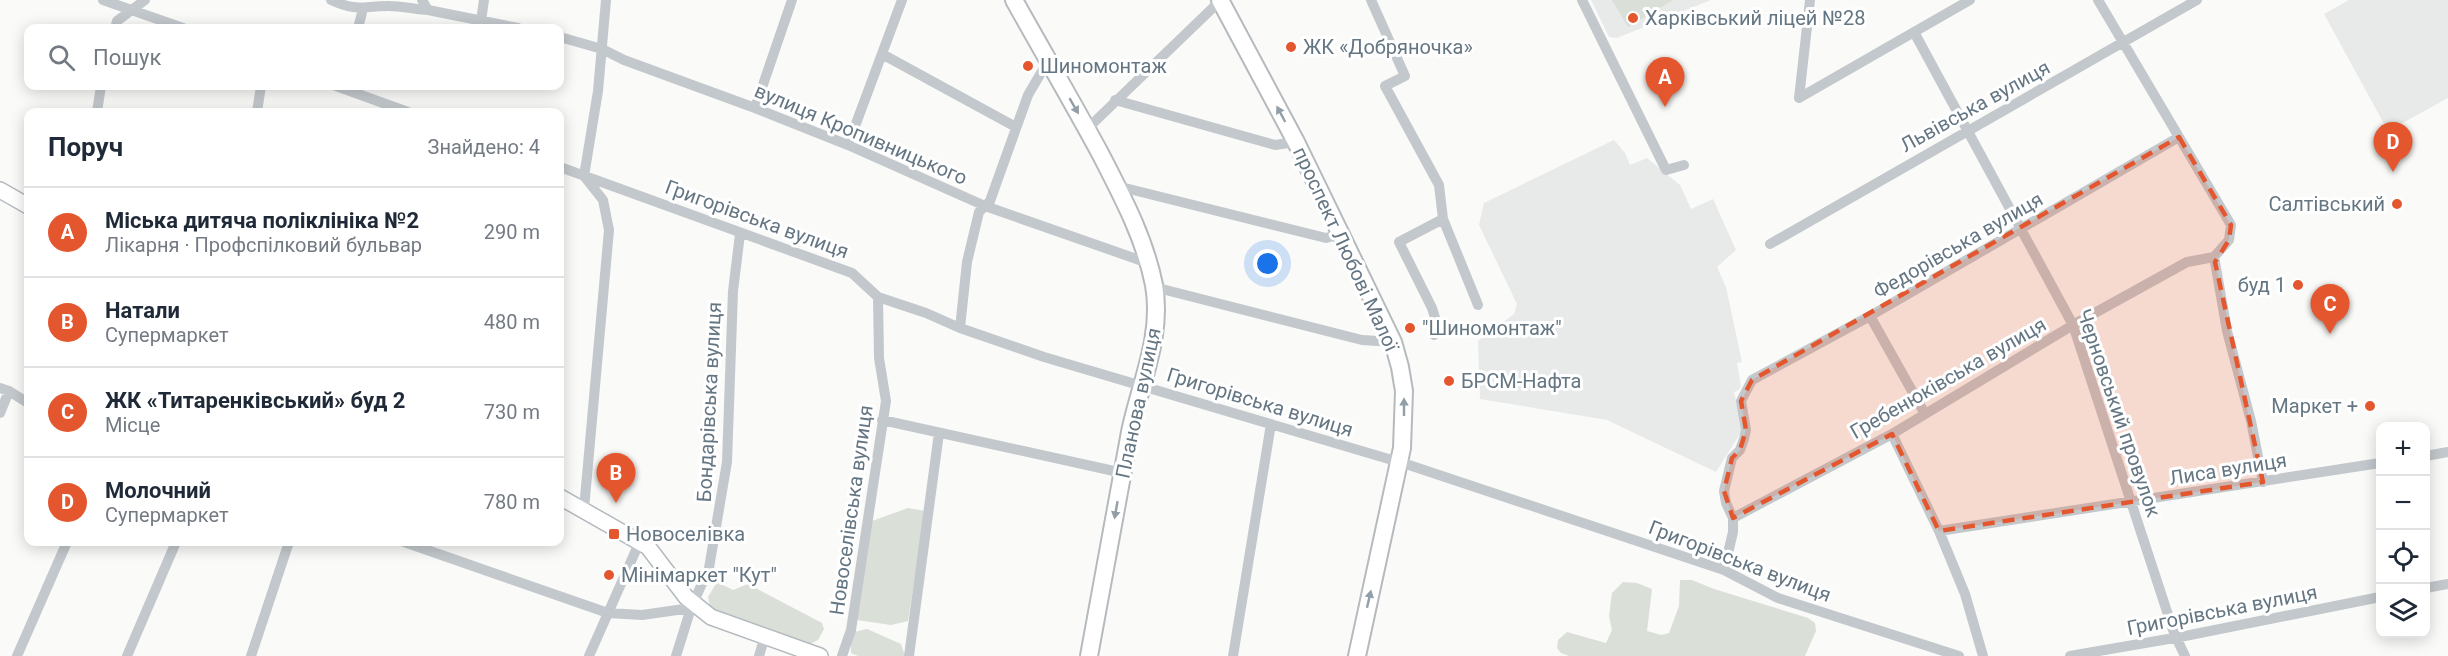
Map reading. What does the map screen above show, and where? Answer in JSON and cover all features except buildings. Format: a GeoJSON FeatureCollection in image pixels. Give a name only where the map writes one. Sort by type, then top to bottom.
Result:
{"type":"FeatureCollection","features":[{"type":"Feature","properties":{"kind":"main road","name":"Планова вулиця"},"geometry":{"type":"LineString","coordinates":[[1014,0],[1117,186],[1133,220],[1154,287],[1156,320],[1152,354],[1142,386],[1123,473],[1089,656]]}},
{"type":"Feature","properties":{"kind":"main road","name":"проспект Любові Малої"},"geometry":{"type":"LineString","coordinates":[[1220,0],[1296,142],[1392,342],[1400,367],[1404,391],[1404,426],[1400,463],[1357,656]]}},
{"type":"Feature","properties":{"kind":"street"},"geometry":{"type":"LineString","coordinates":[[103,0],[172,24]]}},
{"type":"Feature","properties":{"kind":"street"},"geometry":{"type":"LineString","coordinates":[[116,24],[145,0]]}},
{"type":"Feature","properties":{"kind":"street"},"geometry":{"type":"LineString","coordinates":[[331,0],[347,8],[363,9],[425,5],[497,24]]}},
{"type":"Feature","properties":{"kind":"street"},"geometry":{"type":"LineString","coordinates":[[481,21],[484,0]]}},
{"type":"Feature","properties":{"kind":"street"},"geometry":{"type":"LineString","coordinates":[[584,509],[609,230],[603,200],[584,176],[602,49],[606,0]]}},
{"type":"Feature","properties":{"kind":"street"},"geometry":{"type":"LineString","coordinates":[[755,108],[792,0]]}},
{"type":"Feature","properties":{"kind":"street"},"geometry":{"type":"LineString","coordinates":[[848,145],[902,0]]}},
{"type":"Feature","properties":{"kind":"street"},"geometry":{"type":"LineString","coordinates":[[1087,129],[1220,0]]}},
{"type":"Feature","properties":{"kind":"street"},"geometry":{"type":"LineString","coordinates":[[1371,0],[1405,76],[1385,86],[1439,186],[1443,219],[1478,305]]}},
{"type":"Feature","properties":{"kind":"street"},"geometry":{"type":"LineString","coordinates":[[1582,0],[1666,170],[1684,165]]}},
{"type":"Feature","properties":{"kind":"street"},"geometry":{"type":"LineString","coordinates":[[1810,0],[1799,98],[1970,0]]}},
{"type":"Feature","properties":{"kind":"street"},"geometry":{"type":"LineString","coordinates":[[2097,0],[2231,225],[2229,240],[2214,257],[2227,331],[2251,421],[2263,482]]}},
{"type":"Feature","properties":{"kind":"street","name":"Львівська вулиця"},"geometry":{"type":"LineString","coordinates":[[1770,244],[2197,0]]}},
{"type":"Feature","properties":{"kind":"street"},"geometry":{"type":"LineString","coordinates":[[359,24],[363,9]]}},
{"type":"Feature","properties":{"kind":"street","name":"Черновський провулок"},"geometry":{"type":"LineString","coordinates":[[1914,32],[2073,325],[2176,638],[2185,656]]}},
{"type":"Feature","properties":{"kind":"street","name":"вулиця Кропивницького"},"geometry":{"type":"LineString","coordinates":[[564,38],[602,49],[624,60],[848,145],[985,206],[1148,263]]}},
{"type":"Feature","properties":{"kind":"street"},"geometry":{"type":"LineString","coordinates":[[882,54],[1016,127]]}},
{"type":"Feature","properties":{"kind":"street"},"geometry":{"type":"LineString","coordinates":[[960,328],[967,262],[979,212],[990,201],[1028,95],[1048,61]]}},
{"type":"Feature","properties":{"kind":"street"},"geometry":{"type":"LineString","coordinates":[[98,108],[100,90]]}},
{"type":"Feature","properties":{"kind":"street"},"geometry":{"type":"LineString","coordinates":[[258,108],[260,90]]}},
{"type":"Feature","properties":{"kind":"street"},"geometry":{"type":"LineString","coordinates":[[350,90],[398,108]]}},
{"type":"Feature","properties":{"kind":"street"},"geometry":{"type":"LineString","coordinates":[[1115,100],[1275,145],[1296,142]]}},
{"type":"Feature","properties":{"kind":"street","name":"Федорівська вулиця"},"geometry":{"type":"LineString","coordinates":[[1733,518],[1726,503],[1724,491],[1732,458],[1740,450],[1744,439],[1746,430],[1741,401],[1752,380],[1870,316],[2179,136]]}},
{"type":"Feature","properties":{"kind":"street","name":"Григорівська вулиця"},"geometry":{"type":"LineString","coordinates":[[564,168],[852,273],[878,297],[926,313],[960,328],[1142,386],[1400,463],[1724,570],[1778,598],[1959,656]]}},
{"type":"Feature","properties":{"kind":"street"},"geometry":{"type":"LineString","coordinates":[[1117,186],[1326,238],[1341,234]]}},
{"type":"Feature","properties":{"kind":"street"},"geometry":{"type":"LineString","coordinates":[[0,190],[24,204]]}},
{"type":"Feature","properties":{"kind":"street"},"geometry":{"type":"LineString","coordinates":[[1434,335],[1436,321],[1432,308],[1399,242],[1443,219]]}},
{"type":"Feature","properties":{"kind":"street","name":"Бондарівська вулиця"},"geometry":{"type":"LineString","coordinates":[[676,656],[692,606],[709,568],[727,462],[733,291],[740,234]]}},
{"type":"Feature","properties":{"kind":"street","name":"Гребенюківська вулиця"},"geometry":{"type":"LineString","coordinates":[[1733,518],[1892,434],[2073,325],[2187,262],[2214,257]]}},
{"type":"Feature","properties":{"kind":"street"},"geometry":{"type":"LineString","coordinates":[[1154,287],[1362,340],[1392,342]]}},
{"type":"Feature","properties":{"kind":"street","name":"Новоселівська вулиця"},"geometry":{"type":"LineString","coordinates":[[842,656],[851,630],[886,401],[879,358],[878,297]]}},
{"type":"Feature","properties":{"kind":"street"},"geometry":{"type":"LineString","coordinates":[[1870,316],[1925,414]]}},
{"type":"Feature","properties":{"kind":"street"},"geometry":{"type":"LineString","coordinates":[[0,412],[5,390],[24,401]]}},
{"type":"Feature","properties":{"kind":"street"},"geometry":{"type":"LineString","coordinates":[[882,420],[1123,473]]}},
{"type":"Feature","properties":{"kind":"street"},"geometry":{"type":"LineString","coordinates":[[1233,656],[1271,424]]}},
{"type":"Feature","properties":{"kind":"street"},"geometry":{"type":"LineString","coordinates":[[909,656],[939,433]]}},
{"type":"Feature","properties":{"kind":"street"},"geometry":{"type":"LineString","coordinates":[[1892,434],[1939,531],[1965,594],[1983,656]]}},
{"type":"Feature","properties":{"kind":"street"},"geometry":{"type":"LineString","coordinates":[[2430,455],[2448,452]]}},
{"type":"Feature","properties":{"kind":"street","name":"Лиса вулиця"},"geometry":{"type":"LineString","coordinates":[[1939,531],[2376,464]]}},
{"type":"Feature","properties":{"kind":"street"},"geometry":{"type":"LineString","coordinates":[[564,499],[640,541],[654,553],[692,606],[711,617],[820,656]]}},
{"type":"Feature","properties":{"kind":"street"},"geometry":{"type":"LineString","coordinates":[[1724,570],[1733,532],[1733,518]]}},
{"type":"Feature","properties":{"kind":"street"},"geometry":{"type":"LineString","coordinates":[[589,656],[640,541]]}},
{"type":"Feature","properties":{"kind":"street"},"geometry":{"type":"LineString","coordinates":[[17,656],[65,546]]}},
{"type":"Feature","properties":{"kind":"street"},"geometry":{"type":"LineString","coordinates":[[127,656],[174,546]]}},
{"type":"Feature","properties":{"kind":"street"},"geometry":{"type":"LineString","coordinates":[[251,656],[288,546]]}},
{"type":"Feature","properties":{"kind":"street"},"geometry":{"type":"LineString","coordinates":[[415,546],[608,613],[642,615],[692,606]]}},
{"type":"Feature","properties":{"kind":"street"},"geometry":{"type":"LineString","coordinates":[[2430,587],[2448,584]]}},
{"type":"Feature","properties":{"kind":"street","name":"Григорівська вулиця"},"geometry":{"type":"LineString","coordinates":[[2070,656],[2176,638],[2376,598]]}},
{"type":"Feature","properties":{"kind":"street"},"geometry":{"type":"LineString","coordinates":[[759,656],[765,636]]}},
{"type":"Feature","properties":{"kind":"highlighted area"},"geometry":{"type":"Polygon","coordinates":[[[2179,137],[2231,225],[2229,240],[2215,262],[2263,482],[1939,531],[1892,434],[1733,518],[1724,491],[1732,458],[1740,450],[1746,430],[1741,401],[1752,380],[2179,137]]]}},
{"type":"Feature","properties":{"kind":"shaded area","name":"Харківський ліцей №28"},"geometry":{"type":"Polygon","coordinates":[[[1591,0],[1711,0],[1617,38],[1609,37],[1591,0]]]}},
{"type":"Feature","properties":{"kind":"shaded area"},"geometry":{"type":"Polygon","coordinates":[[[1612,0],[1673,0],[1628,27],[1612,0]]]}},
{"type":"Feature","properties":{"kind":"shaded area"},"geometry":{"type":"Polygon","coordinates":[[[2349,0],[2448,0],[2448,98],[2388,131],[2324,14],[2349,0]]]}},
{"type":"Feature","properties":{"kind":"shaded area"},"geometry":{"type":"Polygon","coordinates":[[[1614,140],[1625,153],[1630,165],[1647,158],[1680,185],[1691,209],[1713,199],[1736,250],[1717,267],[1726,287],[1742,362],[1737,363],[1741,386],[1734,392],[1743,429],[1716,472],[1607,420],[1480,399],[1478,341],[1514,314],[1517,304],[1479,225],[1484,203],[1614,140]]]}},
{"type":"Feature","properties":{"kind":"shaded area"},"geometry":{"type":"Polygon","coordinates":[[[908,508],[925,511],[908,621],[891,625],[857,620],[872,521],[908,508]]]}},
{"type":"Feature","properties":{"kind":"shaded area"},"geometry":{"type":"Polygon","coordinates":[[[1680,580],[1692,580],[1808,618],[1815,623],[1816,631],[1805,656],[1569,656],[1561,653],[1557,648],[1558,640],[1567,632],[1606,643],[1612,630],[1609,616],[1612,593],[1623,582],[1637,583],[1652,589],[1647,631],[1661,635],[1669,633],[1679,606],[1680,580]]]}},
{"type":"Feature","properties":{"kind":"shaded area"},"geometry":{"type":"Polygon","coordinates":[[[717,582],[733,590],[748,584],[822,623],[824,629],[818,640],[808,645],[710,607],[708,597],[717,582]]]}},
{"type":"Feature","properties":{"kind":"shaded area"},"geometry":{"type":"Polygon","coordinates":[[[867,629],[901,644],[905,656],[858,656],[851,653],[854,632],[867,629]]]}},
{"type":"Feature","properties":{"kind":"place","name":"Харківський ліцей №28"},"geometry":{"type":"Point","coordinates":[1633,18]}},
{"type":"Feature","properties":{"kind":"place","name":"ЖК «Добряночка»"},"geometry":{"type":"Point","coordinates":[1291,47]}},
{"type":"Feature","properties":{"kind":"place","name":"Шиномонтаж"},"geometry":{"type":"Point","coordinates":[1028,66]}},
{"type":"Feature","properties":{"kind":"place","name":"Міська дитяча поліклініка №2"},"geometry":{"type":"Point","coordinates":[1665,107]}},
{"type":"Feature","properties":{"kind":"place","name":"Молочний"},"geometry":{"type":"Point","coordinates":[2393,172]}},
{"type":"Feature","properties":{"kind":"place","name":"Салтівський"},"geometry":{"type":"Point","coordinates":[2397,204]}},
{"type":"Feature","properties":{"kind":"place","name":"буд 1"},"geometry":{"type":"Point","coordinates":[2298,285]}},
{"type":"Feature","properties":{"kind":"place","name":"\"Шиномонтаж\""},"geometry":{"type":"Point","coordinates":[1410,328]}},
{"type":"Feature","properties":{"kind":"place","name":"ЖК «Титаренківський» буд 2"},"geometry":{"type":"Point","coordinates":[2330,334]}},
{"type":"Feature","properties":{"kind":"place","name":"БРСМ-Нафта"},"geometry":{"type":"Point","coordinates":[1449,381]}},
{"type":"Feature","properties":{"kind":"place","name":"Маркет +"},"geometry":{"type":"Point","coordinates":[2370,406]}},
{"type":"Feature","properties":{"kind":"place","name":"Натали"},"geometry":{"type":"Point","coordinates":[616,503]}},
{"type":"Feature","properties":{"kind":"place","name":"Новоселівка"},"geometry":{"type":"Point","coordinates":[614,534]}},
{"type":"Feature","properties":{"kind":"place","name":"Мінімаркет \"Кут\""},"geometry":{"type":"Point","coordinates":[609,575]}}]}
